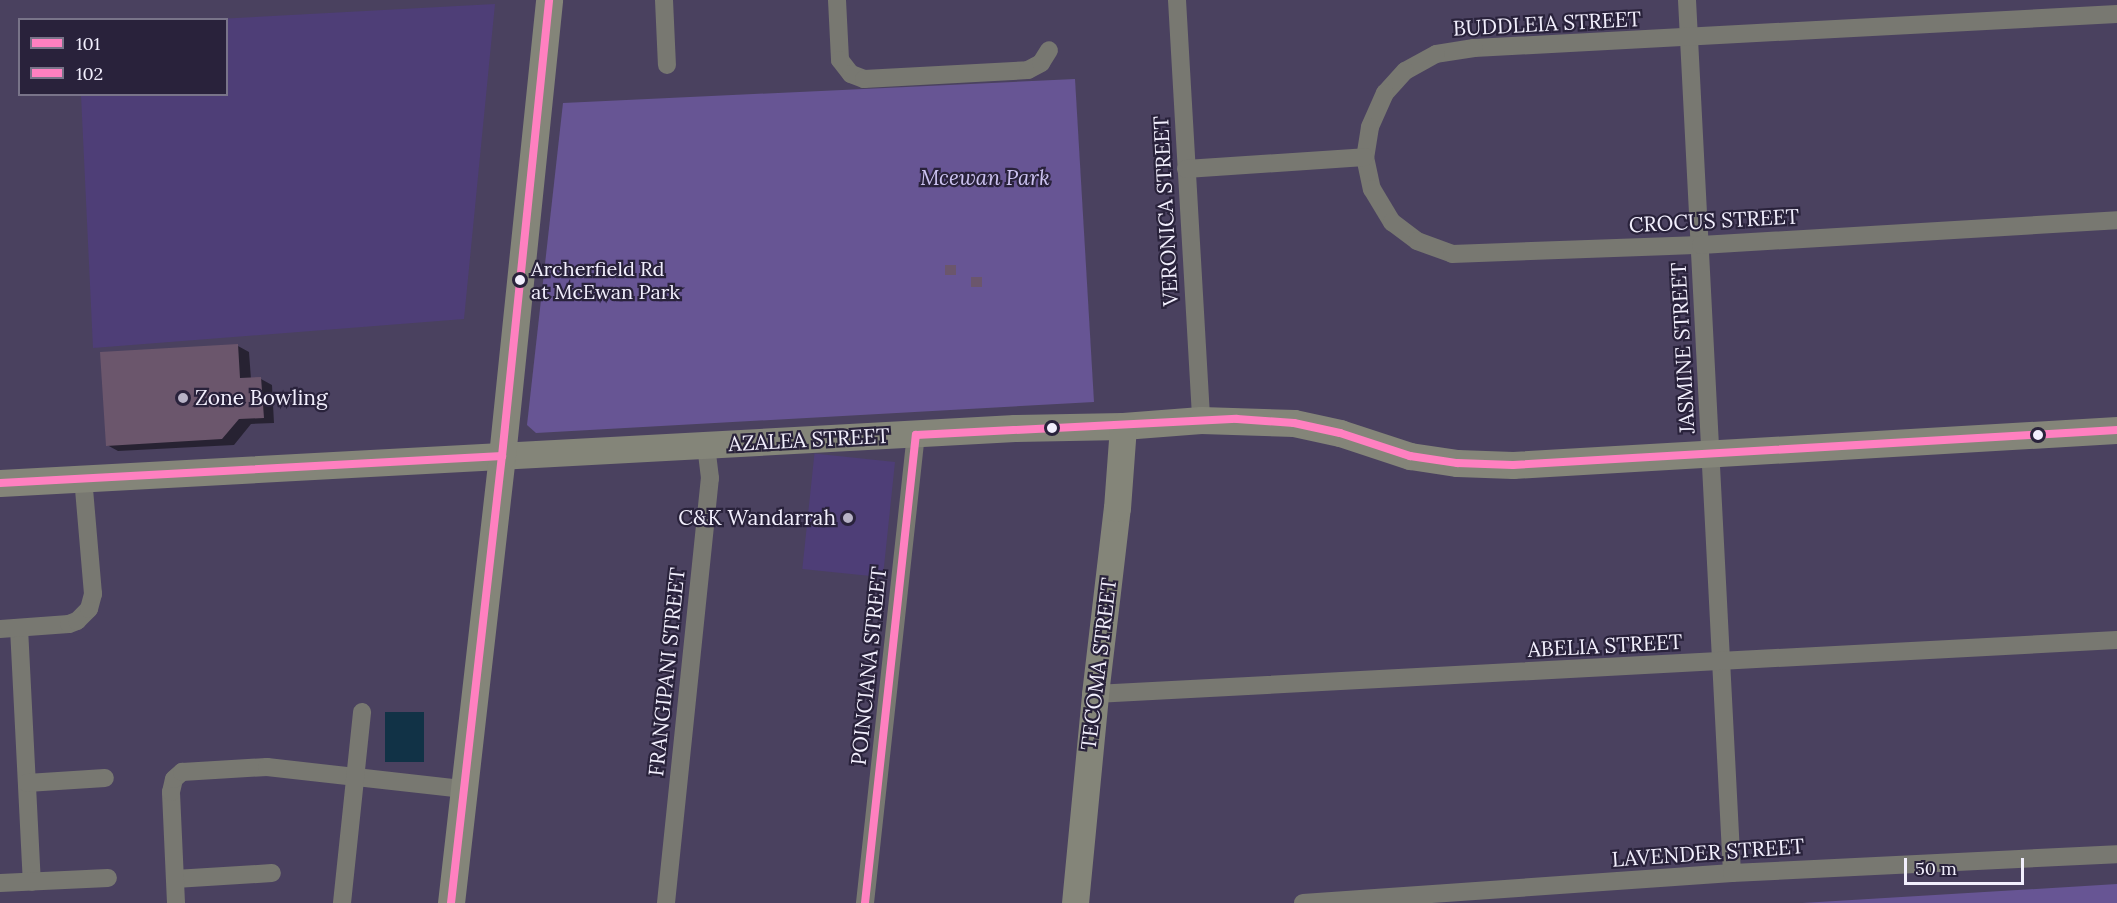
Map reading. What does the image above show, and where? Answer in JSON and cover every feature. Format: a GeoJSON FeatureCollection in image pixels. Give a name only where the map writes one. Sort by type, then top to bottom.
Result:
{"type":"FeatureCollection","features":[{"type":"Feature","properties":{"kind":"street"},"geometry":{"type":"LineString","coordinates":[[451,903],[502,456],[549,0]]}},
{"type":"Feature","properties":{"kind":"street"},"geometry":{"type":"LineString","coordinates":[[664,0],[667,65]]}},
{"type":"Feature","properties":{"kind":"street"},"geometry":{"type":"LineString","coordinates":[[837,0],[840,60],[851,74],[864,79],[1028,70],[1041,63],[1049,50]]}},
{"type":"Feature","properties":{"kind":"street","name":"VERONICA STREET"},"geometry":{"type":"LineString","coordinates":[[1177,0],[1201,420]]}},
{"type":"Feature","properties":{"kind":"street","name":"JASMINE STREET"},"geometry":{"type":"LineString","coordinates":[[1687,0],[1732,873]]}},
{"type":"Feature","properties":{"kind":"street","name":"BUDDLEIA STREET"},"geometry":{"type":"LineString","coordinates":[[1365,158],[1370,127],[1385,93],[1405,72],[1436,54],[1474,48],[1689,39],[2117,14]]}},
{"type":"Feature","properties":{"kind":"street"},"geometry":{"type":"LineString","coordinates":[[1186,169],[1365,158]]}},
{"type":"Feature","properties":{"kind":"street","name":"CROCUS STREET"},"geometry":{"type":"LineString","coordinates":[[1365,158],[1372,189],[1392,222],[1417,241],[1452,254],[1701,245],[2117,220]]}},
{"type":"Feature","properties":{"kind":"street","name":"AZALEA STREET"},"geometry":{"type":"LineString","coordinates":[[0,483],[1015,428],[1123,426],[1201,420],[1294,423],[1340,433],[1410,456],[1458,463],[1512,465],[2117,430]]}},
{"type":"Feature","properties":{"kind":"street","name":"TECOMA STREET"},"geometry":{"type":"LineString","coordinates":[[1075,903],[1095,694],[1117,508],[1123,426]]}},
{"type":"Feature","properties":{"kind":"street","name":"POINCIANA STREET"},"geometry":{"type":"LineString","coordinates":[[865,903],[916,435]]}},
{"type":"Feature","properties":{"kind":"street","name":"FRANGIPANI STREET"},"geometry":{"type":"LineString","coordinates":[[666,903],[710,478],[706,445]]}},
{"type":"Feature","properties":{"kind":"street"},"geometry":{"type":"LineString","coordinates":[[0,629],[69,624],[77,621],[88,609],[93,594],[83,478]]}},
{"type":"Feature","properties":{"kind":"street"},"geometry":{"type":"LineString","coordinates":[[19,628],[32,882]]}},
{"type":"Feature","properties":{"kind":"street","name":"ABELIA STREET"},"geometry":{"type":"LineString","coordinates":[[1095,694],[1722,663],[2117,640]]}},
{"type":"Feature","properties":{"kind":"street"},"geometry":{"type":"LineString","coordinates":[[342,903],[362,712]]}},
{"type":"Feature","properties":{"kind":"street"},"geometry":{"type":"LineString","coordinates":[[176,903],[171,792],[174,779],[182,772],[267,767],[464,789]]}},
{"type":"Feature","properties":{"kind":"street"},"geometry":{"type":"LineString","coordinates":[[27,783],[105,778]]}},
{"type":"Feature","properties":{"kind":"street","name":"LAVENDER STREET"},"geometry":{"type":"LineString","coordinates":[[1303,903],[1732,873],[2117,854]]}},
{"type":"Feature","properties":{"kind":"street"},"geometry":{"type":"LineString","coordinates":[[175,879],[272,873]]}},
{"type":"Feature","properties":{"kind":"street"},"geometry":{"type":"LineString","coordinates":[[0,883],[108,878]]}},
{"type":"Feature","properties":{"kind":"shaded area"},"geometry":{"type":"Polygon","coordinates":[[[495,4],[464,319],[93,348],[81,96],[228,96],[228,18],[495,4]]]}},
{"type":"Feature","properties":{"kind":"shaded area","name":"C&K Wandarrah"},"geometry":{"type":"Polygon","coordinates":[[[814,454],[895,462],[883,577],[802,569],[814,454]]]}},
{"type":"Feature","properties":{"kind":"green space","name":"Mcewan Park"},"geometry":{"type":"Polygon","coordinates":[[[1075,79],[1094,402],[536,433],[527,425],[563,103],[1075,79]]]}},
{"type":"Feature","properties":{"kind":"green space"},"geometry":{"type":"Polygon","coordinates":[[[2117,884],[2117,903],[1802,903],[2117,884]]]}},
{"type":"Feature","properties":{"kind":"water"},"geometry":{"type":"Polygon","coordinates":[[[385,712],[424,712],[424,762],[385,762],[385,712]]]}},
{"type":"Feature","properties":{"kind":"building"},"geometry":{"type":"Polygon","coordinates":[[[945,265],[956,265],[956,275],[945,275],[945,265]]]}},
{"type":"Feature","properties":{"kind":"building"},"geometry":{"type":"Polygon","coordinates":[[[971,277],[982,277],[982,287],[971,287],[971,277]]]}},
{"type":"Feature","properties":{"kind":"building","name":"Zone Bowling"},"geometry":{"type":"Polygon","coordinates":[[[238,344],[240,378],[261,377],[264,418],[239,419],[222,439],[106,446],[100,352],[238,344]]]}},
{"type":"Feature","properties":{"kind":"transit line","name":"101"},"geometry":{"type":"LineString","coordinates":[[451,903],[502,456],[549,0]]}},
{"type":"Feature","properties":{"kind":"transit line","name":"102"},"geometry":{"type":"LineString","coordinates":[[916,435],[1237,419],[1294,423],[1340,433],[1410,456],[1457,463],[1513,465],[2117,430]]}},
{"type":"Feature","properties":{"kind":"transit line","name":"102"},"geometry":{"type":"LineString","coordinates":[[865,903],[916,435]]}},
{"type":"Feature","properties":{"kind":"transit line","name":"101"},"geometry":{"type":"LineString","coordinates":[[0,483],[502,456]]}},
{"type":"Feature","properties":{"kind":"place","name":"Archerfield Rd at McEwan Park"},"geometry":{"type":"Point","coordinates":[520,280]}},
{"type":"Feature","properties":{"kind":"place","name":"Zone Bowling"},"geometry":{"type":"Point","coordinates":[183,398]}},
{"type":"Feature","properties":{"kind":"place","name":"C&K Wandarrah"},"geometry":{"type":"Point","coordinates":[848,518]}}]}
